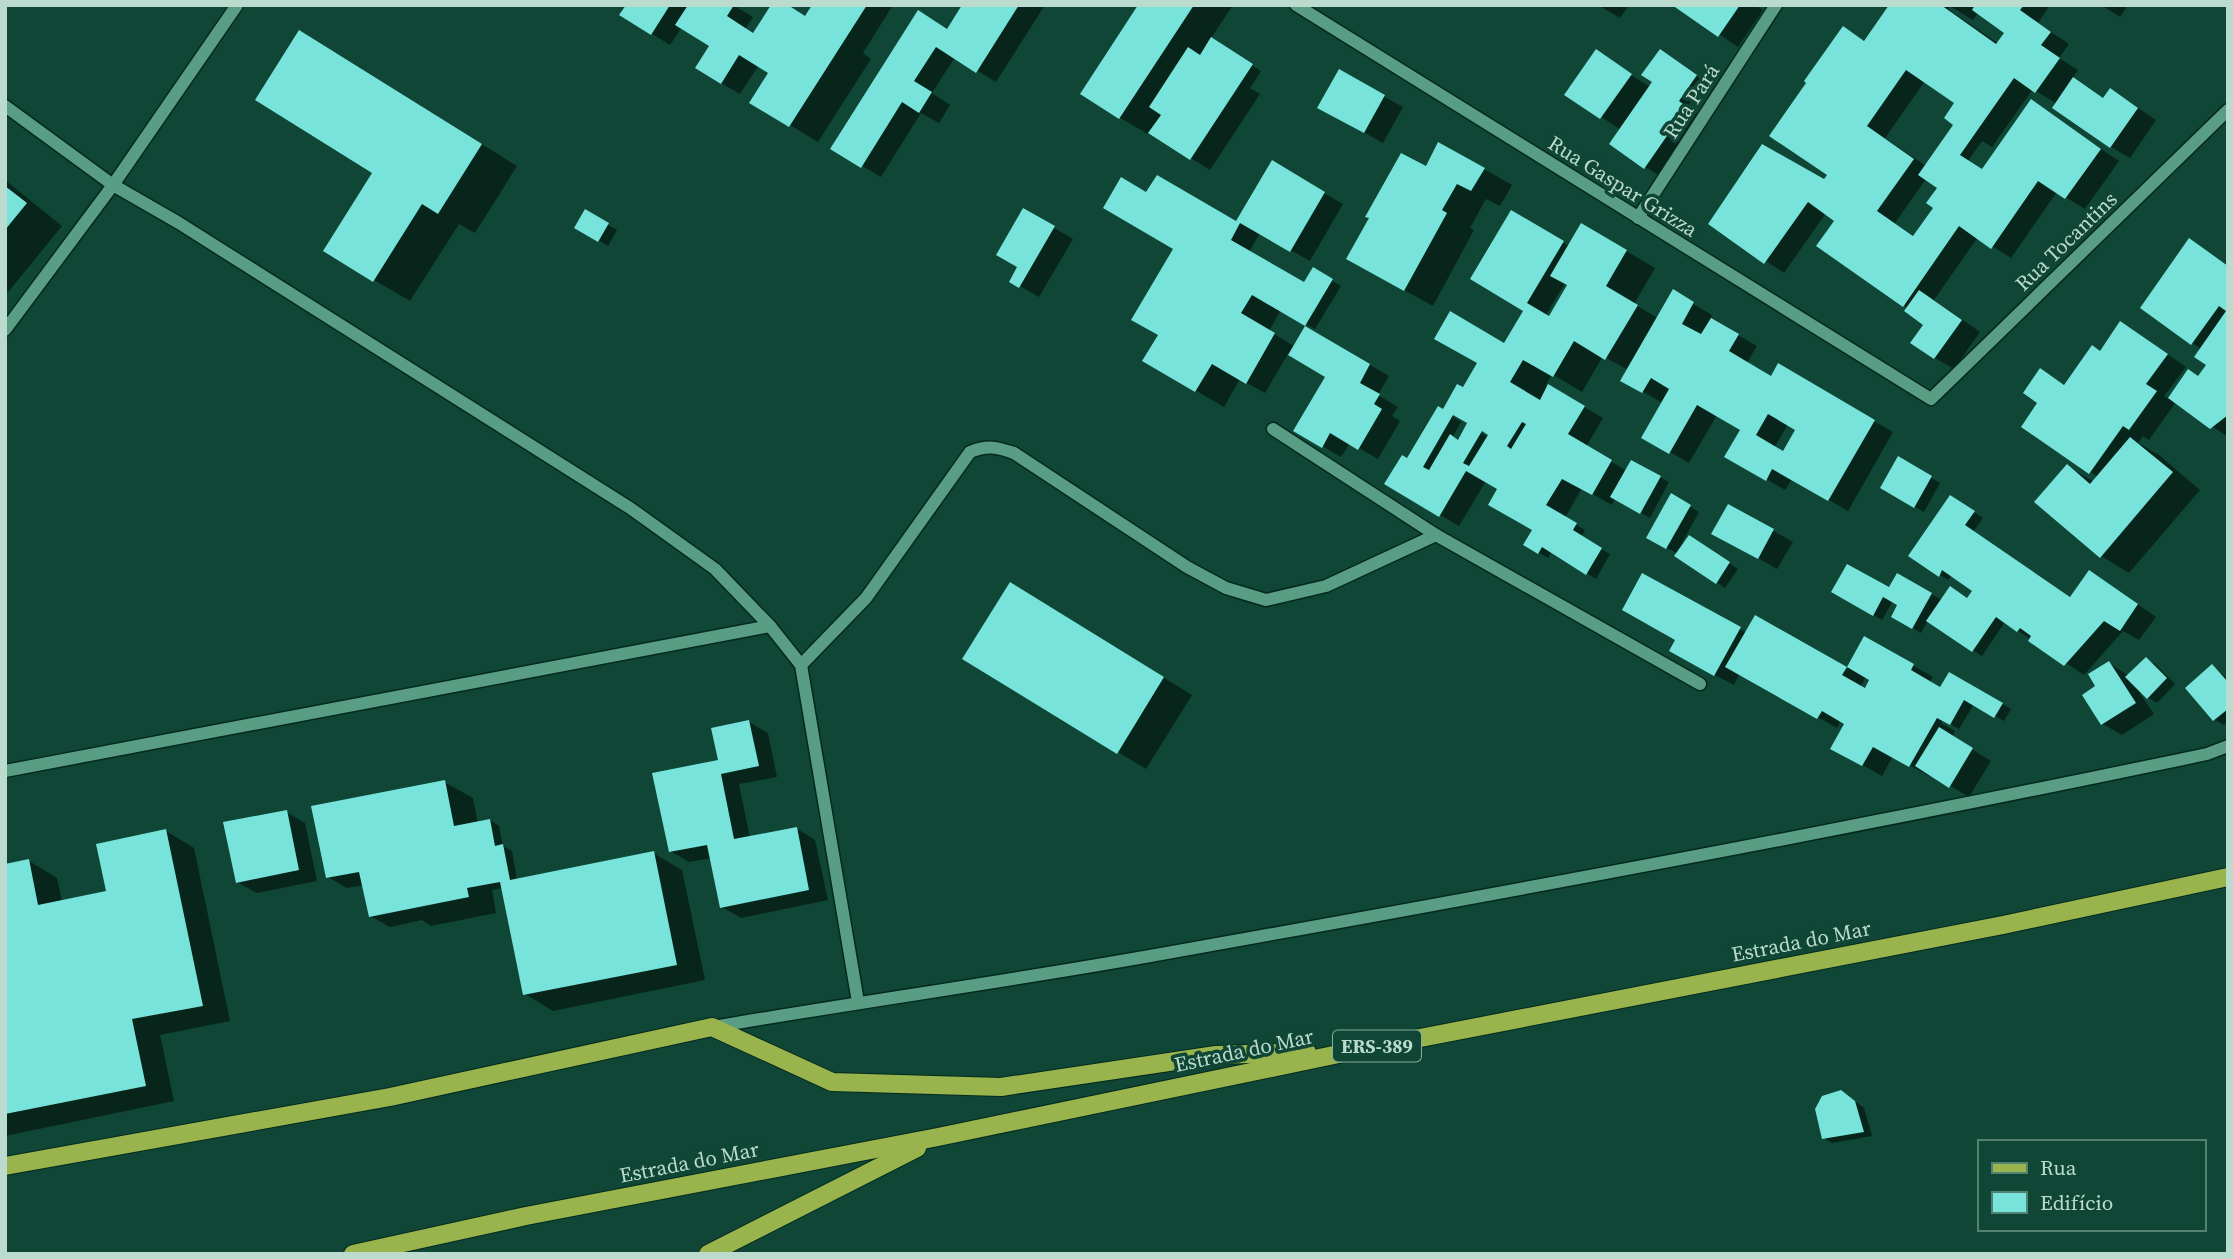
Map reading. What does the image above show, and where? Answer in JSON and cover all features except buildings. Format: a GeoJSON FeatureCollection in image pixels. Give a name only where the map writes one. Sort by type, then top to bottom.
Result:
{"type":"FeatureCollection","features":[{"type":"Feature","properties":{"kind":"main road","name":"Estrada do Mar"},"geometry":{"type":"LineString","coordinates":[[353,1254],[526,1216],[938,1137],[1353,1051],[2003,925],[2228,877]]}},
{"type":"Feature","properties":{"kind":"main road"},"geometry":{"type":"LineString","coordinates":[[5,1166],[390,1097],[712,1027],[832,1082],[1002,1087],[1216,1055],[1353,1051]]}},
{"type":"Feature","properties":{"kind":"main road"},"geometry":{"type":"LineString","coordinates":[[708,1254],[938,1137]]}},
{"type":"Feature","properties":{"kind":"street"},"geometry":{"type":"LineString","coordinates":[[5,330],[113,184],[237,5]]}},
{"type":"Feature","properties":{"kind":"street","name":"Rua Gaspar Grizza"},"geometry":{"type":"LineString","coordinates":[[1296,5],[1931,399]]}},
{"type":"Feature","properties":{"kind":"street","name":"Rua Pará"},"geometry":{"type":"LineString","coordinates":[[1638,218],[1776,5]]}},
{"type":"Feature","properties":{"kind":"street"},"geometry":{"type":"LineString","coordinates":[[5,106],[113,184],[630,508],[715,569],[770,626],[801,665],[858,1002]]}},
{"type":"Feature","properties":{"kind":"street","name":"Rua Tocantins"},"geometry":{"type":"LineString","coordinates":[[1931,399],[2228,110]]}},
{"type":"Feature","properties":{"kind":"street"},"geometry":{"type":"LineString","coordinates":[[1273,429],[1436,535],[1700,684]]}},
{"type":"Feature","properties":{"kind":"street"},"geometry":{"type":"LineString","coordinates":[[801,665],[866,598],[970,452],[982,447],[996,446],[1014,453],[1187,567],[1226,588],[1266,600],[1326,586],[1436,535]]}},
{"type":"Feature","properties":{"kind":"street"},"geometry":{"type":"LineString","coordinates":[[5,771],[770,626]]}},
{"type":"Feature","properties":{"kind":"street"},"geometry":{"type":"LineString","coordinates":[[712,1027],[1149,956],[1732,848],[2005,796],[2207,754],[2228,746]]}}]}
